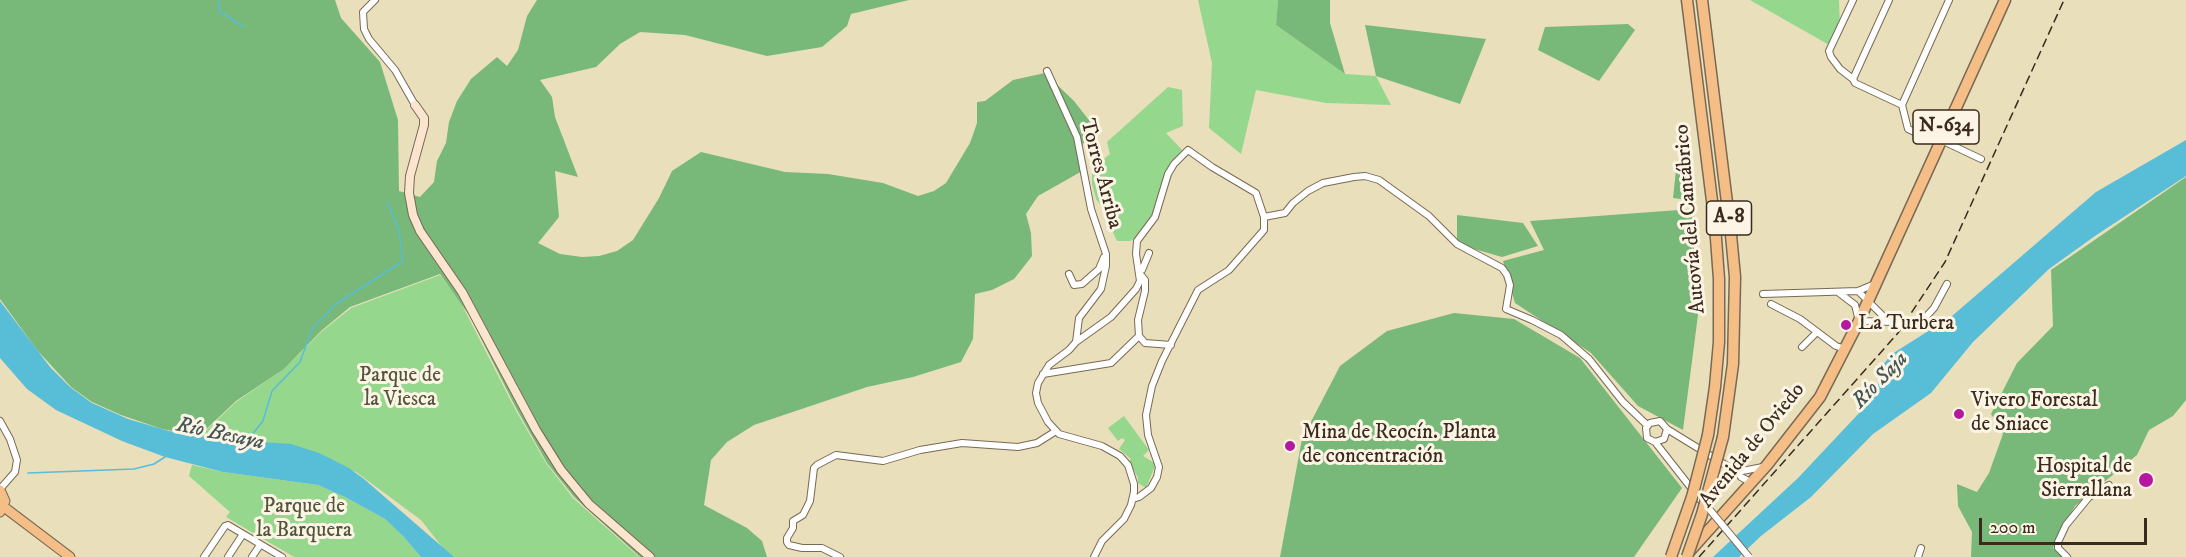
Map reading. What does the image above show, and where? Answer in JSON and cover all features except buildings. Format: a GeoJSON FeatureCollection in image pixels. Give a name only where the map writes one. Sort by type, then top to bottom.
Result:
{"type":"FeatureCollection","features":[{"type":"Feature","properties":{"kind":"highway","name":"Autovía del Cantábrico"},"geometry":{"type":"LineString","coordinates":[[1671,557],[1692,497],[1708,435],[1719,342],[1719,279],[1715,225],[1687,0]]}},
{"type":"Feature","properties":{"kind":"highway","name":"Autovía del Cantábrico"},"geometry":{"type":"LineString","coordinates":[[1686,557],[1702,514],[1723,437],[1734,348],[1734,262],[1702,0]]}},
{"type":"Feature","properties":{"kind":"highway","name":"N-634"},"geometry":{"type":"LineString","coordinates":[[1940,141],[2005,0]]}},
{"type":"Feature","properties":{"kind":"highway","name":"Avenida de Oviedo"},"geometry":{"type":"LineString","coordinates":[[1686,557],[1752,483],[1813,409],[1845,349],[1863,321],[1866,298],[1871,286],[1888,255],[1940,141]]}},
{"type":"Feature","properties":{"kind":"main road"},"geometry":{"type":"LineString","coordinates":[[0,489],[4,496],[2,510]]}},
{"type":"Feature","properties":{"kind":"main road"},"geometry":{"type":"LineString","coordinates":[[2,510],[61,557]]}},
{"type":"Feature","properties":{"kind":"main road"},"geometry":{"type":"LineString","coordinates":[[2,510],[70,557]]}},
{"type":"Feature","properties":{"kind":"street"},"geometry":{"type":"LineString","coordinates":[[375,0],[363,12],[365,32],[395,70],[424,122],[409,182],[410,204],[417,226],[467,300],[536,430],[561,470],[589,504],[650,557]]}},
{"type":"Feature","properties":{"kind":"street"},"geometry":{"type":"LineString","coordinates":[[1853,0],[1829,51],[1831,57],[1855,83],[1902,105]]}},
{"type":"Feature","properties":{"kind":"street"},"geometry":{"type":"LineString","coordinates":[[1853,79],[1889,0]]}},
{"type":"Feature","properties":{"kind":"street"},"geometry":{"type":"LineString","coordinates":[[1949,0],[1902,105],[1908,129],[1981,159]]}},
{"type":"Feature","properties":{"kind":"street","name":"Torres Arriba"},"geometry":{"type":"LineString","coordinates":[[1047,71],[1077,137],[1091,209],[1106,254],[1104,282],[1079,318],[1076,342]]}},
{"type":"Feature","properties":{"kind":"street","name":"Torres Arriba"},"geometry":{"type":"LineString","coordinates":[[1139,336],[1138,320],[1145,291],[1145,280],[1139,273],[1136,254],[1137,241],[1155,217],[1168,174],[1188,150],[1212,167],[1254,189],[1264,217]]}},
{"type":"Feature","properties":{"kind":"street"},"geometry":{"type":"LineString","coordinates":[[1133,499],[1151,488],[1157,477],[1159,467],[1148,435],[1146,415],[1152,386],[1198,290],[1229,270],[1259,237],[1265,227],[1264,217],[1285,213],[1308,191],[1323,183],[1365,176],[1379,180],[1429,216],[1457,244],[1502,268],[1510,285],[1506,309],[1551,330],[1575,347],[1589,359],[1623,402],[1647,425]]}},
{"type":"Feature","properties":{"kind":"street"},"geometry":{"type":"LineString","coordinates":[[1094,557],[1102,541],[1124,519],[1133,499],[1134,484],[1128,465],[1109,448],[1065,436],[1056,431],[1038,403],[1037,388],[1049,365],[1111,317],[1136,289],[1140,281],[1139,273],[1149,253]]}},
{"type":"Feature","properties":{"kind":"street","name":"Torres Arriba"},"geometry":{"type":"LineString","coordinates":[[1069,274],[1074,285],[1082,284],[1099,269],[1106,254]]}},
{"type":"Feature","properties":{"kind":"street"},"geometry":{"type":"LineString","coordinates":[[1836,291],[1856,305],[1863,321],[1890,321],[1914,325],[1922,321],[1934,308],[1947,284]]}},
{"type":"Feature","properties":{"kind":"street"},"geometry":{"type":"LineString","coordinates":[[1763,294],[1836,291],[1866,298],[1890,321]]}},
{"type":"Feature","properties":{"kind":"street"},"geometry":{"type":"LineString","coordinates":[[1856,305],[1866,298]]}},
{"type":"Feature","properties":{"kind":"street"},"geometry":{"type":"LineString","coordinates":[[1771,304],[1800,319],[1836,346],[1845,349]]}},
{"type":"Feature","properties":{"kind":"street"},"geometry":{"type":"LineString","coordinates":[[1802,347],[1817,332]]}},
{"type":"Feature","properties":{"kind":"street"},"geometry":{"type":"LineString","coordinates":[[1043,374],[1111,363],[1139,336],[1145,343],[1171,345]]}},
{"type":"Feature","properties":{"kind":"street"},"geometry":{"type":"LineString","coordinates":[[0,421],[12,445],[17,467],[0,489]]}},
{"type":"Feature","properties":{"kind":"street"},"geometry":{"type":"LineString","coordinates":[[1749,557],[1655,442],[1647,438],[1645,431],[1647,425],[1653,421],[1660,421],[1667,429],[1739,472],[1752,483]]}},
{"type":"Feature","properties":{"kind":"street"},"geometry":{"type":"LineString","coordinates":[[1655,442],[1664,439],[1667,429]]}},
{"type":"Feature","properties":{"kind":"street"},"geometry":{"type":"LineString","coordinates":[[840,557],[822,548],[802,548],[789,545],[786,538],[793,528],[793,521],[803,515],[810,501],[814,468],[817,465],[836,455],[883,461],[920,450],[962,443],[1006,447],[1027,445],[1043,440],[1056,431]]}},
{"type":"Feature","properties":{"kind":"street"},"geometry":{"type":"LineString","coordinates":[[1739,472],[1757,470],[1767,465]]}},
{"type":"Feature","properties":{"kind":"street"},"geometry":{"type":"LineString","coordinates":[[1736,501],[1739,472]]}},
{"type":"Feature","properties":{"kind":"street"},"geometry":{"type":"LineString","coordinates":[[2067,557],[2058,548],[2058,542],[2066,525],[2089,497],[2109,485]]}},
{"type":"Feature","properties":{"kind":"street"},"geometry":{"type":"LineString","coordinates":[[204,557],[228,525],[278,556]]}},
{"type":"Feature","properties":{"kind":"street"},"geometry":{"type":"LineString","coordinates":[[228,557],[243,534]]}},
{"type":"Feature","properties":{"kind":"street"},"geometry":{"type":"LineString","coordinates":[[252,557],[260,544]]}},
{"type":"Feature","properties":{"kind":"street"},"geometry":{"type":"LineString","coordinates":[[1918,557],[1921,548]]}},
{"type":"Feature","properties":{"kind":"green space"},"geometry":{"type":"Polygon","coordinates":[[[0,0],[335,0],[341,18],[380,62],[398,120],[399,191],[420,197],[434,182],[437,161],[446,143],[449,122],[457,101],[471,79],[497,57],[507,66],[518,50],[527,16],[537,0],[909,0],[851,14],[847,26],[822,47],[767,56],[685,35],[640,32],[620,44],[596,67],[540,80],[552,97],[555,117],[578,177],[555,171],[559,217],[538,243],[560,254],[582,257],[599,256],[617,251],[633,240],[659,198],[672,171],[701,152],[785,172],[828,174],[883,183],[918,196],[934,191],[946,183],[970,143],[977,123],[977,102],[985,101],[1013,80],[1045,73],[1074,101],[1092,124],[1081,149],[1084,170],[1038,196],[1026,214],[1031,233],[1032,256],[1014,279],[992,290],[975,294],[973,339],[961,362],[913,377],[867,387],[754,425],[727,442],[711,460],[704,505],[747,528],[762,541],[767,557],[640,557],[574,497],[547,463],[469,315],[440,274],[350,307],[321,331],[284,369],[236,401],[199,436],[162,429],[121,415],[92,402],[71,387],[37,350],[0,299],[0,0]]]}},
{"type":"Feature","properties":{"kind":"green space"},"geometry":{"type":"Polygon","coordinates":[[[1198,0],[1278,0],[1276,25],[1345,74],[1376,76],[1391,105],[1326,103],[1256,90],[1241,154],[1209,128],[1212,63],[1198,0]]]}},
{"type":"Feature","properties":{"kind":"green space"},"geometry":{"type":"Polygon","coordinates":[[[1278,0],[1330,0],[1330,23],[1345,74],[1276,25],[1278,0]]]}},
{"type":"Feature","properties":{"kind":"green space"},"geometry":{"type":"Polygon","coordinates":[[[1750,0],[1839,0],[1840,28],[1831,46],[1750,0]]]}},
{"type":"Feature","properties":{"kind":"green space"},"geometry":{"type":"Polygon","coordinates":[[[1628,24],[1635,30],[1599,81],[1538,50],[1545,27],[1628,24]]]}},
{"type":"Feature","properties":{"kind":"green space"},"geometry":{"type":"Polygon","coordinates":[[[1365,25],[1486,39],[1460,104],[1376,76],[1365,25]]]}},
{"type":"Feature","properties":{"kind":"green space"},"geometry":{"type":"Polygon","coordinates":[[[1168,87],[1182,90],[1183,126],[1166,133],[1183,151],[1172,164],[1153,217],[1138,237],[1130,241],[1117,241],[1110,226],[1115,223],[1096,199],[1092,184],[1092,168],[1110,154],[1107,142],[1168,87]]]}},
{"type":"Feature","properties":{"kind":"green space"},"geometry":{"type":"Polygon","coordinates":[[[1692,160],[1688,200],[1673,198],[1676,170],[1692,160]]]}},
{"type":"Feature","properties":{"kind":"green space"},"geometry":{"type":"Polygon","coordinates":[[[2186,177],[2186,400],[2173,416],[2149,430],[2137,455],[2075,506],[2053,548],[2064,557],[1971,557],[1972,532],[1958,506],[1957,484],[1977,492],[1989,473],[2003,434],[1991,414],[2017,363],[2053,326],[2051,270],[2186,177]]]}},
{"type":"Feature","properties":{"kind":"green space"},"geometry":{"type":"Polygon","coordinates":[[[1692,209],[1698,315],[1683,430],[1638,406],[1591,353],[1515,303],[1503,261],[1544,250],[1530,221],[1692,209]]]}},
{"type":"Feature","properties":{"kind":"green space"},"geometry":{"type":"Polygon","coordinates":[[[1457,215],[1523,223],[1538,246],[1502,257],[1457,244],[1457,215]]]}},
{"type":"Feature","properties":{"kind":"green space","name":"Parque de la Viesca"},"geometry":{"type":"Polygon","coordinates":[[[440,275],[460,301],[515,409],[546,463],[573,498],[639,557],[450,557],[421,520],[356,472],[326,464],[194,442],[236,402],[284,369],[321,332],[351,308],[440,275]]]}},
{"type":"Feature","properties":{"kind":"green space"},"geometry":{"type":"Polygon","coordinates":[[[1454,313],[1514,319],[1580,358],[1682,488],[1634,557],[1280,557],[1302,439],[1340,366],[1387,331],[1454,313]]]}},
{"type":"Feature","properties":{"kind":"green space"},"geometry":{"type":"Polygon","coordinates":[[[1124,416],[1149,450],[1143,456],[1156,464],[1146,488],[1138,483],[1138,478],[1129,461],[1131,459],[1119,449],[1125,440],[1122,438],[1118,441],[1108,428],[1124,416]]]}},
{"type":"Feature","properties":{"kind":"green space","name":"Parque de la Barquera"},"geometry":{"type":"Polygon","coordinates":[[[192,465],[223,472],[318,485],[385,519],[421,557],[294,557],[226,517],[230,512],[189,476],[192,465]]]}},
{"type":"Feature","properties":{"kind":"water","name":"Río Saja"},"geometry":{"type":"Polygon","coordinates":[[[2186,140],[2186,176],[2049,269],[1973,342],[1931,393],[1873,434],[1811,497],[1761,536],[1739,557],[1713,557],[1798,478],[1862,410],[1877,389],[1881,367],[1892,354],[1952,316],[2096,192],[2186,140]]]}},
{"type":"Feature","properties":{"kind":"water"},"geometry":{"type":"Polygon","coordinates":[[[0,301],[50,367],[70,387],[92,403],[128,419],[169,431],[217,439],[291,444],[319,453],[349,468],[364,479],[454,557],[421,557],[385,519],[318,485],[223,472],[165,457],[122,441],[56,410],[27,389],[0,358],[0,301]]]}},
{"type":"Feature","properties":{"kind":"waterway"},"geometry":{"type":"LineString","coordinates":[[219,0],[219,11],[244,27]]}},
{"type":"Feature","properties":{"kind":"waterway","name":"Río Besaya"},"geometry":{"type":"LineString","coordinates":[[246,442],[263,421],[272,391],[300,362],[312,329],[336,304],[403,261],[399,230],[387,202]]}},
{"type":"Feature","properties":{"kind":"waterway"},"geometry":{"type":"LineString","coordinates":[[28,473],[134,469],[154,464],[165,457]]}},
{"type":"Feature","properties":{"kind":"railway"},"geometry":{"type":"LineString","coordinates":[[1699,557],[1898,333],[1945,262],[2064,0]]}},
{"type":"Feature","properties":{"kind":"place","name":"La Turbera"},"geometry":{"type":"Point","coordinates":[1846,325]}},
{"type":"Feature","properties":{"kind":"place","name":"Vivero Forestal de Sniace"},"geometry":{"type":"Point","coordinates":[1959,414]}},
{"type":"Feature","properties":{"kind":"place","name":"Mina de Reocín. Planta de concentración"},"geometry":{"type":"Point","coordinates":[1290,446]}},
{"type":"Feature","properties":{"kind":"place","name":"Hospital de Sierrallana"},"geometry":{"type":"Point","coordinates":[2146,480]}}]}
